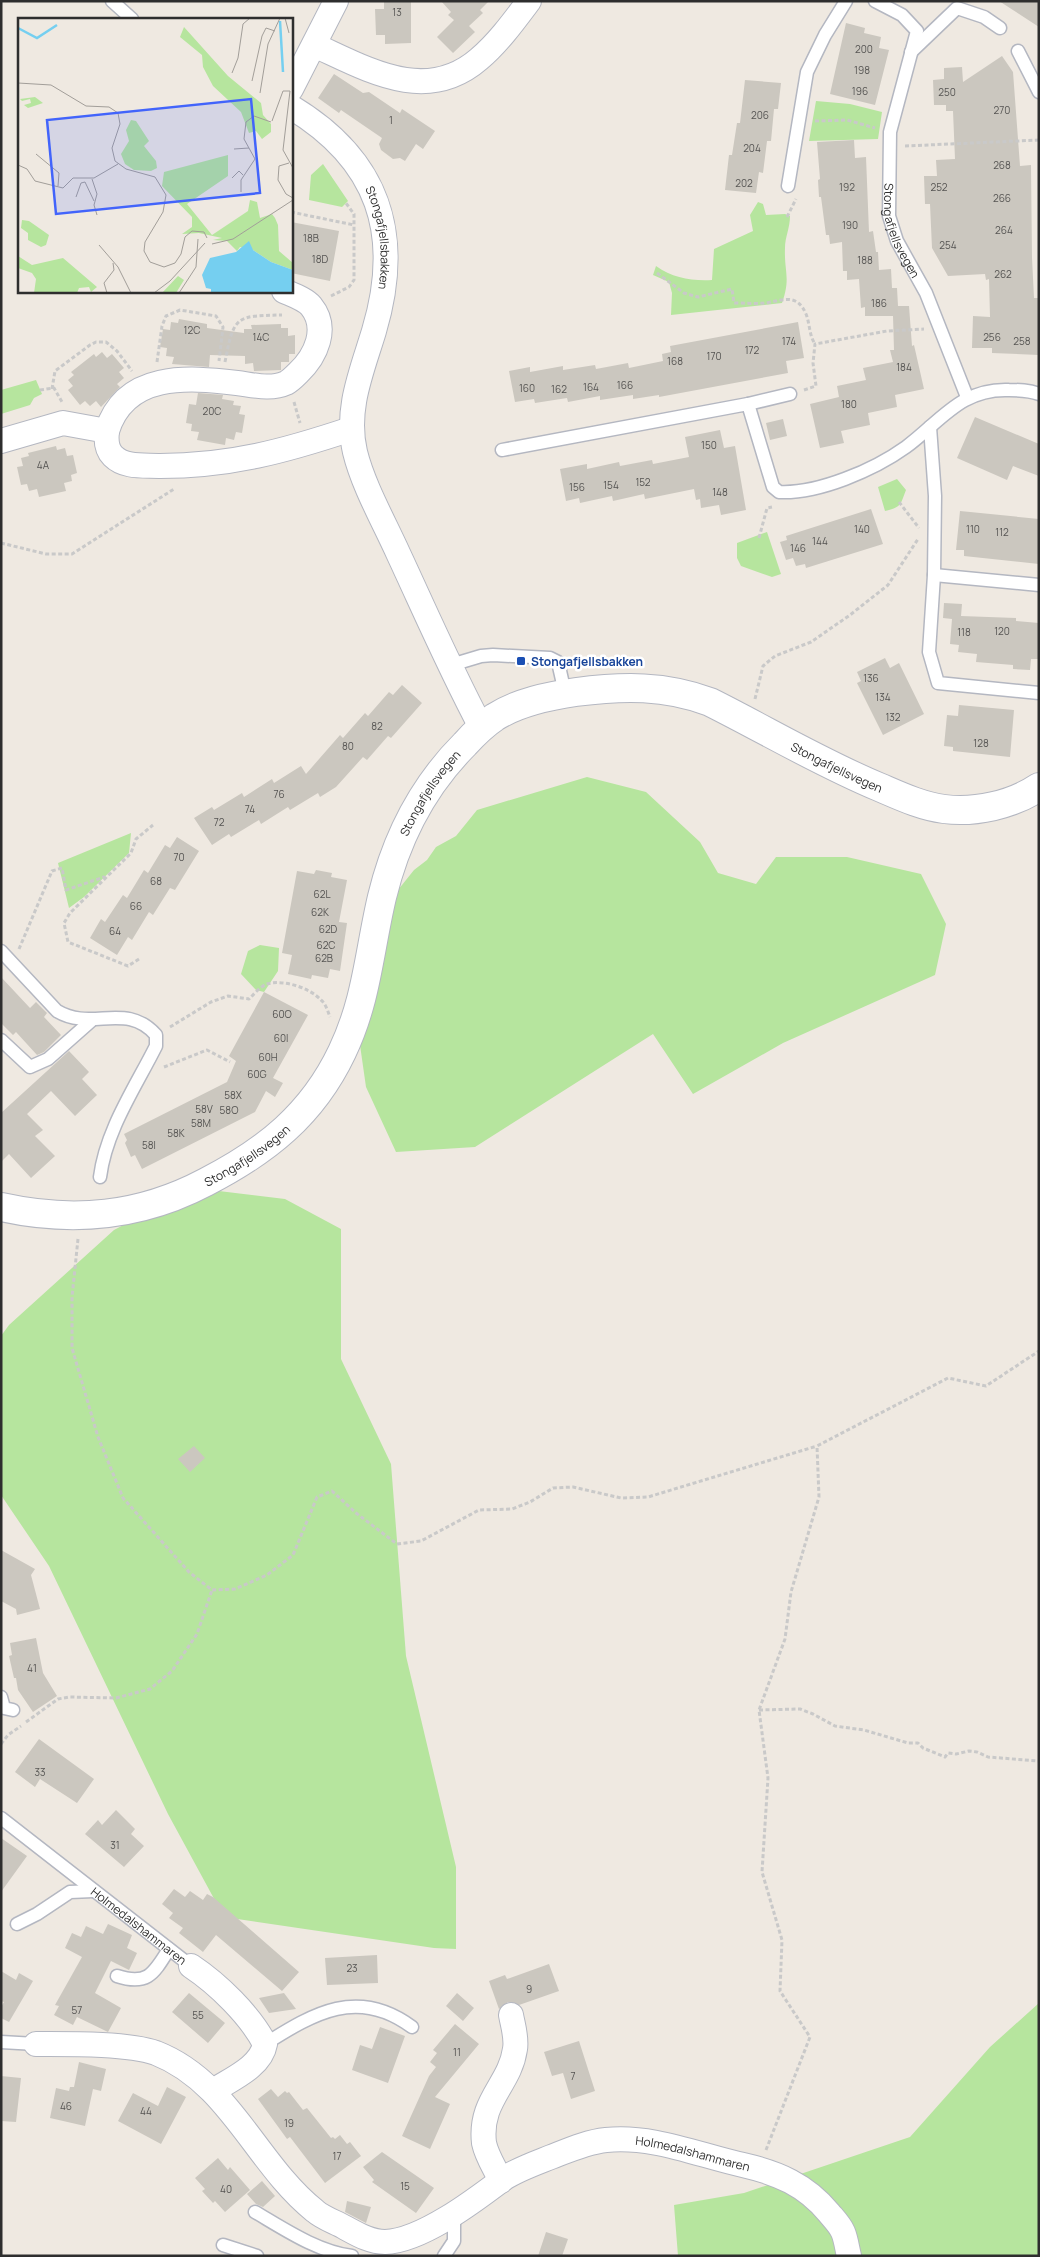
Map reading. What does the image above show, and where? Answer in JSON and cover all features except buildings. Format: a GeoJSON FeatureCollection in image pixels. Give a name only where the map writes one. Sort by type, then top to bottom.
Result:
{"type":"FeatureCollection","features":[{"type":"Feature","properties":{"kind":"street"},"geometry":{"type":"LineString","coordinates":[[292,87],[336,1]]}},
{"type":"Feature","properties":{"kind":"street"},"geometry":{"type":"LineString","coordinates":[[314,45],[392,78],[414,82],[436,81],[453,76],[478,60],[509,28],[529,1]]}},
{"type":"Feature","properties":{"kind":"street","name":"Stongafjellsbakken"},"geometry":{"type":"LineString","coordinates":[[292,108],[334,137],[350,155],[370,189],[382,222],[386,272],[382,297],[357,380],[351,429],[355,453],[364,478],[481,728]]}},
{"type":"Feature","properties":{"kind":"street"},"geometry":{"type":"LineString","coordinates":[[286,292],[310,304],[318,318],[320,328],[317,346],[311,359],[288,383],[261,387],[180,380],[149,385],[119,406],[111,418],[106,430],[108,449],[119,460],[129,464],[196,464],[249,459],[351,429]]}},
{"type":"Feature","properties":{"kind":"street"},"geometry":{"type":"LineString","coordinates":[[1,441],[63,424],[106,430]]}},
{"type":"Feature","properties":{"kind":"street","name":"Stongafjellsvegen"},"geometry":{"type":"LineString","coordinates":[[1,1207],[47,1216],[78,1217],[112,1214],[164,1201],[198,1187],[248,1160],[272,1142],[295,1120],[326,1079],[341,1054],[353,1026],[364,992],[382,899],[391,865],[401,838],[433,781],[452,757],[495,717],[516,707],[565,693],[634,687],[663,689],[687,694],[710,702],[855,777],[918,803],[944,809],[983,808],[1007,802],[1039,788]]}},
{"type":"Feature","properties":{"kind":"street","name":"Holmedalshammaren"},"geometry":{"type":"LineString","coordinates":[[191,1966],[213,1981],[252,2025],[264,2044]]}},
{"type":"Feature","properties":{"kind":"street"},"geometry":{"type":"LineString","coordinates":[[501,2181],[488,2156],[484,2128],[489,2103],[511,2063],[515,2049],[511,2015]]}},
{"type":"Feature","properties":{"kind":"street","name":"Holmedalshammaren"},"geometry":{"type":"LineString","coordinates":[[36,2044],[96,2045],[148,2051],[181,2066],[213,2091],[293,2190],[359,2250],[412,2235],[454,2215],[501,2181],[543,2160],[585,2144],[605,2140],[648,2141],[758,2169],[794,2182],[808,2191],[839,2225],[844,2233],[849,2256]]}},
{"type":"Feature","properties":{"kind":"street"},"geometry":{"type":"LineString","coordinates":[[213,2091],[258,2060],[264,2050],[264,2044]]}},
{"type":"Feature","properties":{"kind":"lane"},"geometry":{"type":"LineString","coordinates":[[112,1],[131,18]]}},
{"type":"Feature","properties":{"kind":"lane"},"geometry":{"type":"LineString","coordinates":[[788,186],[807,72],[825,35],[846,1]]}},
{"type":"Feature","properties":{"kind":"lane","name":"Stongafjellsvegen"},"geometry":{"type":"LineString","coordinates":[[874,1],[902,15],[917,31],[890,132],[889,216],[897,241],[926,293],[967,397]]}},
{"type":"Feature","properties":{"kind":"lane"},"geometry":{"type":"LineString","coordinates":[[910,54],[957,8],[984,17],[1000,28]]}},
{"type":"Feature","properties":{"kind":"lane"},"geometry":{"type":"LineString","coordinates":[[1018,51],[1039,92]]}},
{"type":"Feature","properties":{"kind":"lane"},"geometry":{"type":"LineString","coordinates":[[748,404],[773,487],[779,492],[800,492],[847,478],[881,462],[906,447],[967,397],[994,389],[1039,394]]}},
{"type":"Feature","properties":{"kind":"lane"},"geometry":{"type":"LineString","coordinates":[[502,450],[748,404],[790,394]]}},
{"type":"Feature","properties":{"kind":"lane"},"geometry":{"type":"LineString","coordinates":[[930,426],[935,496],[934,575],[929,652],[938,683],[1039,693]]}},
{"type":"Feature","properties":{"kind":"lane"},"geometry":{"type":"LineString","coordinates":[[934,575],[1039,585]]}},
{"type":"Feature","properties":{"kind":"lane"},"geometry":{"type":"LineString","coordinates":[[451,665],[481,656],[550,658],[558,662],[565,693]]}},
{"type":"Feature","properties":{"kind":"lane"},"geometry":{"type":"LineString","coordinates":[[1,951],[57,1011],[66,1016],[91,1021],[125,1017],[141,1022],[156,1035],[156,1046],[109,1138],[102,1159],[100,1177]]}},
{"type":"Feature","properties":{"kind":"lane"},"geometry":{"type":"LineString","coordinates":[[1,1040],[30,1067],[48,1059],[91,1021]]}},
{"type":"Feature","properties":{"kind":"lane"},"geometry":{"type":"LineString","coordinates":[[1,1697],[4,1708],[13,1710]]}},
{"type":"Feature","properties":{"kind":"lane","name":"Holmedalshammaren"},"geometry":{"type":"LineString","coordinates":[[1,1818],[191,1966]]}},
{"type":"Feature","properties":{"kind":"lane"},"geometry":{"type":"LineString","coordinates":[[18,1924],[70,1892],[93,1891]]}},
{"type":"Feature","properties":{"kind":"lane"},"geometry":{"type":"LineString","coordinates":[[117,1976],[130,1980],[146,1978],[156,1971],[169,1949]]}},
{"type":"Feature","properties":{"kind":"lane"},"geometry":{"type":"LineString","coordinates":[[264,2044],[321,2014],[351,2006],[364,2006],[388,2011],[412,2026]]}},
{"type":"Feature","properties":{"kind":"lane","name":"Holmedalshammaren"},"geometry":{"type":"LineString","coordinates":[[1,2042],[36,2044]]}},
{"type":"Feature","properties":{"kind":"lane"},"geometry":{"type":"LineString","coordinates":[[255,2212],[311,2242],[343,2255],[359,2250]]}},
{"type":"Feature","properties":{"kind":"lane"},"geometry":{"type":"LineString","coordinates":[[444,2256],[454,2241],[456,2232],[454,2215]]}},
{"type":"Feature","properties":{"kind":"lane"},"geometry":{"type":"LineString","coordinates":[[223,2245],[257,2256]]}},
{"type":"Feature","properties":{"kind":"path"},"geometry":{"type":"LineString","coordinates":[[798,122],[847,120],[890,132]]}},
{"type":"Feature","properties":{"kind":"path"},"geometry":{"type":"LineString","coordinates":[[899,147],[1039,140]]}},
{"type":"Feature","properties":{"kind":"path"},"geometry":{"type":"LineString","coordinates":[[787,217],[796,199]]}},
{"type":"Feature","properties":{"kind":"path"},"geometry":{"type":"LineString","coordinates":[[310,304],[350,287],[354,280],[354,214],[346,203]]}},
{"type":"Feature","properties":{"kind":"path"},"geometry":{"type":"LineString","coordinates":[[292,212],[354,224]]}},
{"type":"Feature","properties":{"kind":"path"},"geometry":{"type":"LineString","coordinates":[[657,273],[684,293],[698,297],[732,289],[734,303],[766,303],[784,298],[802,306],[807,316],[814,344],[813,363],[816,386],[790,394]]}},
{"type":"Feature","properties":{"kind":"path"},"geometry":{"type":"LineString","coordinates":[[149,385],[166,316],[180,310],[216,316],[222,327],[219,382]]}},
{"type":"Feature","properties":{"kind":"path"},"geometry":{"type":"LineString","coordinates":[[219,382],[230,334],[235,325],[248,316],[284,315]]}},
{"type":"Feature","properties":{"kind":"path"},"geometry":{"type":"LineString","coordinates":[[814,344],[888,331],[930,328]]}},
{"type":"Feature","properties":{"kind":"path"},"geometry":{"type":"LineString","coordinates":[[52,389],[55,371],[96,342],[106,342],[149,385]]}},
{"type":"Feature","properties":{"kind":"path"},"geometry":{"type":"LineString","coordinates":[[288,383],[300,424]]}},
{"type":"Feature","properties":{"kind":"path"},"geometry":{"type":"LineString","coordinates":[[1,543],[46,554],[72,554],[175,488],[196,464]]}},
{"type":"Feature","properties":{"kind":"path"},"geometry":{"type":"LineString","coordinates":[[753,701],[757,694],[763,666],[775,656],[811,642],[850,615],[888,585],[922,532],[899,502]]}},
{"type":"Feature","properties":{"kind":"path"},"geometry":{"type":"LineString","coordinates":[[759,538],[767,508],[775,506]]}},
{"type":"Feature","properties":{"kind":"path"},"geometry":{"type":"LineString","coordinates":[[140,960],[128,966],[68,942],[64,923],[70,913],[131,854],[136,839],[153,825]]}},
{"type":"Feature","properties":{"kind":"path"},"geometry":{"type":"LineString","coordinates":[[13,964],[52,871],[62,868],[66,890],[104,877],[106,880]]}},
{"type":"Feature","properties":{"kind":"path"},"geometry":{"type":"LineString","coordinates":[[156,1035],[211,1002],[228,996],[249,999],[265,985],[282,982],[315,994],[323,1001],[330,1017]]}},
{"type":"Feature","properties":{"kind":"path"},"geometry":{"type":"LineString","coordinates":[[141,1075],[207,1050],[230,1062]]}},
{"type":"Feature","properties":{"kind":"path"},"geometry":{"type":"LineString","coordinates":[[78,1217],[78,1252],[72,1297],[72,1348],[98,1437],[122,1498],[189,1572],[212,1590],[236,1588],[267,1575],[293,1555],[317,1497],[332,1491],[356,1513],[398,1544],[420,1541],[479,1510],[512,1509],[530,1502],[553,1488],[573,1487],[621,1498],[648,1497],[817,1446],[948,1378],[986,1386],[1039,1350]]}},
{"type":"Feature","properties":{"kind":"path"},"geometry":{"type":"LineString","coordinates":[[758,2169],[810,2037],[780,1991],[782,1940],[762,1872],[768,1778],[759,1710],[785,1638],[791,1592],[819,1497],[817,1446]]}},
{"type":"Feature","properties":{"kind":"path"},"geometry":{"type":"LineString","coordinates":[[1,1744],[8,1735],[58,1699],[70,1697],[116,1698],[150,1689],[172,1671],[197,1634],[212,1590]]}},
{"type":"Feature","properties":{"kind":"path"},"geometry":{"type":"LineString","coordinates":[[759,1710],[800,1709],[835,1726],[864,1730],[908,1743],[918,1743],[923,1748],[945,1757],[948,1754],[969,1751],[988,1757],[1039,1761]]}},
{"type":"Feature","properties":{"kind":"green space"},"geometry":{"type":"Polygon","coordinates":[[[816,101],[850,104],[882,112],[878,139],[809,141],[816,101]]]}},
{"type":"Feature","properties":{"kind":"green space"},"geometry":{"type":"Polygon","coordinates":[[[323,164],[348,201],[342,207],[309,200],[311,175],[323,164]]]}},
{"type":"Feature","properties":{"kind":"green space"},"geometry":{"type":"Polygon","coordinates":[[[758,202],[763,204],[766,215],[785,214],[790,216],[785,244],[787,281],[782,303],[671,315],[672,293],[669,282],[653,275],[656,266],[682,278],[712,280],[714,249],[753,231],[750,215],[758,202]]]}},
{"type":"Feature","properties":{"kind":"green space"},"geometry":{"type":"Polygon","coordinates":[[[36,380],[42,394],[34,398],[30,405],[1,414],[1,390],[36,380]]]}},
{"type":"Feature","properties":{"kind":"green space"},"geometry":{"type":"Polygon","coordinates":[[[897,479],[906,490],[903,499],[898,507],[885,511],[878,487],[897,479]]]}},
{"type":"Feature","properties":{"kind":"green space"},"geometry":{"type":"Polygon","coordinates":[[[767,532],[781,574],[772,577],[741,566],[737,558],[737,543],[767,532]]]}},
{"type":"Feature","properties":{"kind":"green space"},"geometry":{"type":"Polygon","coordinates":[[[587,777],[646,792],[700,842],[718,873],[756,884],[776,857],[847,857],[921,874],[946,924],[935,975],[783,1043],[693,1094],[653,1034],[475,1147],[396,1152],[366,1087],[355,1010],[394,895],[414,870],[427,860],[436,847],[456,836],[477,810],[587,777]]]}},
{"type":"Feature","properties":{"kind":"green space"},"geometry":{"type":"Polygon","coordinates":[[[131,833],[129,853],[84,897],[69,908],[58,863],[131,833]]]}},
{"type":"Feature","properties":{"kind":"green space"},"geometry":{"type":"Polygon","coordinates":[[[260,945],[279,948],[278,971],[264,992],[256,990],[241,974],[248,951],[260,945]]]}},
{"type":"Feature","properties":{"kind":"green space"},"geometry":{"type":"Polygon","coordinates":[[[194,1188],[285,1199],[341,1229],[341,1359],[391,1464],[406,1656],[456,1867],[456,1949],[434,1948],[224,1917],[168,1814],[49,1566],[1,1495],[1,1336],[9,1325],[114,1230],[194,1188]]]}},
{"type":"Feature","properties":{"kind":"green space"},"geometry":{"type":"Polygon","coordinates":[[[1039,2003],[1039,2256],[678,2256],[674,2205],[744,2193],[910,2137],[990,2047],[1039,2003]]]}},
{"type":"Feature","properties":{"kind":"place","name":"Stongafjellsbakken"},"geometry":{"type":"Point","coordinates":[521,661]}}]}
